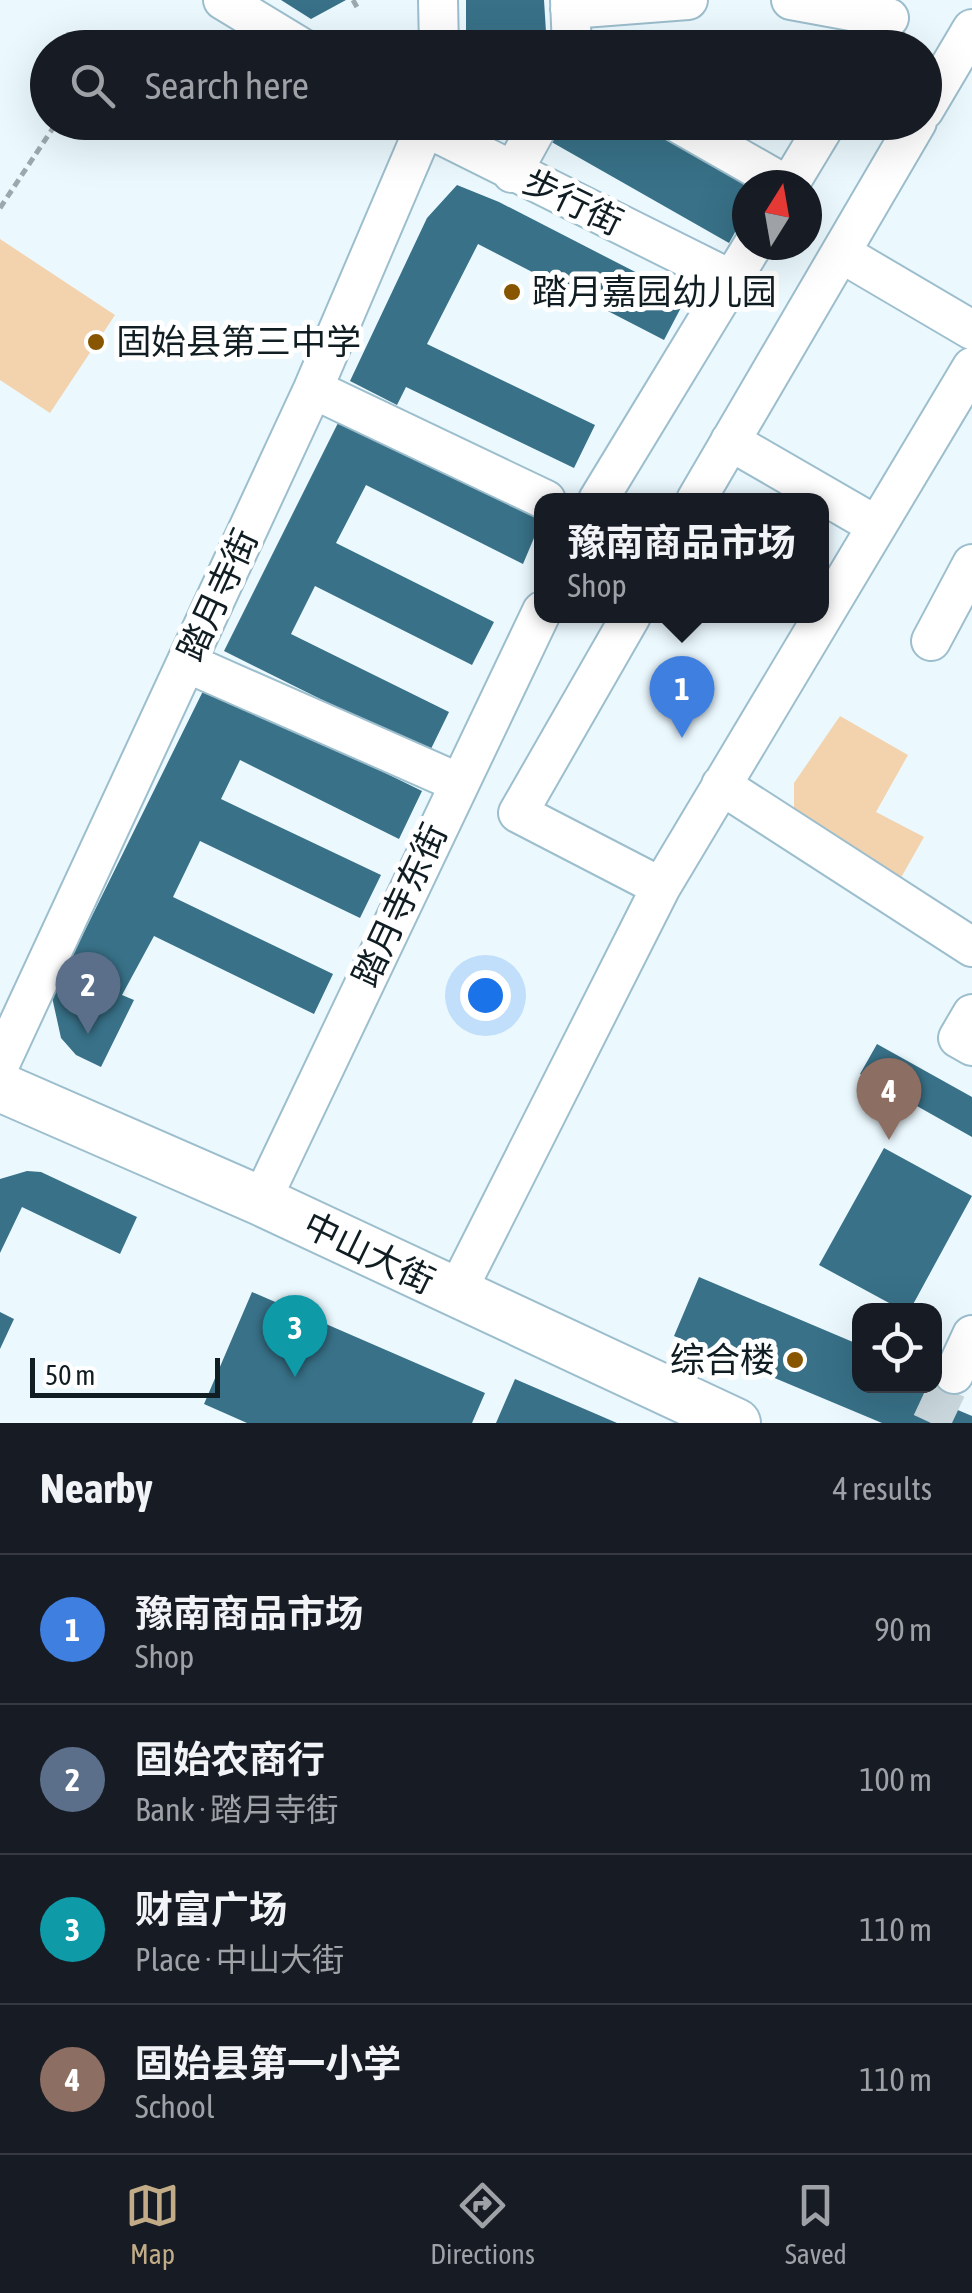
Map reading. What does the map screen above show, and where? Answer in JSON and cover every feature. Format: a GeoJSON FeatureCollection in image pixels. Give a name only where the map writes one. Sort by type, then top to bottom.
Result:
{"type":"FeatureCollection","features":[{"type":"Feature","properties":{"kind":"main road","name":"中山大街"},"geometry":{"type":"LineString","coordinates":[[0,1087],[261,1202],[455,1296],[736,1423]]}},
{"type":"Feature","properties":{"kind":"street"},"geometry":{"type":"LineString","coordinates":[[223,0],[272,30]]}},
{"type":"Feature","properties":{"kind":"street"},"geometry":{"type":"LineString","coordinates":[[438,0],[439,30]]}},
{"type":"Feature","properties":{"kind":"street"},"geometry":{"type":"LineString","coordinates":[[571,30],[570,4],[688,0]]}},
{"type":"Feature","properties":{"kind":"street"},"geometry":{"type":"LineString","coordinates":[[791,0],[888,22]]}},
{"type":"Feature","properties":{"kind":"street"},"geometry":{"type":"LineString","coordinates":[[942,80],[972,29]]}},
{"type":"Feature","properties":{"kind":"street","name":"踏月寺街"},"geometry":{"type":"LineString","coordinates":[[0,1064],[313,389],[416,140]]}},
{"type":"Feature","properties":{"kind":"street","name":"步行街"},"geometry":{"type":"LineString","coordinates":[[450,140],[732,280]]}},
{"type":"Feature","properties":{"kind":"street"},"geometry":{"type":"LineString","coordinates":[[512,173],[530,140]]}},
{"type":"Feature","properties":{"kind":"street"},"geometry":{"type":"LineString","coordinates":[[708,140],[761,170]]}},
{"type":"Feature","properties":{"kind":"street"},"geometry":{"type":"LineString","coordinates":[[797,170],[815,140]]}},
{"type":"Feature","properties":{"kind":"street"},"geometry":{"type":"LineString","coordinates":[[700,493],[906,140]]}},
{"type":"Feature","properties":{"kind":"street"},"geometry":{"type":"LineString","coordinates":[[840,252],[972,330]]}},
{"type":"Feature","properties":{"kind":"street"},"geometry":{"type":"LineString","coordinates":[[602,493],[743,260]]}},
{"type":"Feature","properties":{"kind":"street"},"geometry":{"type":"LineString","coordinates":[[829,606],[967,387]]}},
{"type":"Feature","properties":{"kind":"street"},"geometry":{"type":"LineString","coordinates":[[313,389],[534,494]]}},
{"type":"Feature","properties":{"kind":"street"},"geometry":{"type":"LineString","coordinates":[[730,442],[819,493]]}},
{"type":"Feature","properties":{"kind":"street"},"geometry":{"type":"LineString","coordinates":[[829,499],[877,526]]}},
{"type":"Feature","properties":{"kind":"street"},"geometry":{"type":"LineString","coordinates":[[931,641],[972,564]]}},
{"type":"Feature","properties":{"kind":"street","name":"踏月寺东街"},"geometry":{"type":"LineString","coordinates":[[261,1202],[536,623]]}},
{"type":"Feature","properties":{"kind":"street"},"geometry":{"type":"LineString","coordinates":[[627,623],[518,813],[661,887]]}},
{"type":"Feature","properties":{"kind":"street"},"geometry":{"type":"LineString","coordinates":[[455,1296],[661,887],[819,623]]}},
{"type":"Feature","properties":{"kind":"street"},"geometry":{"type":"LineString","coordinates":[[186,663],[457,782]]}},
{"type":"Feature","properties":{"kind":"street"},"geometry":{"type":"LineString","coordinates":[[721,785],[972,948]]}},
{"type":"Feature","properties":{"kind":"street"},"geometry":{"type":"LineString","coordinates":[[972,1014],[958,1038],[972,1046]]}},
{"type":"Feature","properties":{"kind":"street"},"geometry":{"type":"LineString","coordinates":[[954,1374],[972,1334]]}},
{"type":"Feature","properties":{"kind":"path"},"geometry":{"type":"LineString","coordinates":[[354,0],[358,9]]}},
{"type":"Feature","properties":{"kind":"path"},"geometry":{"type":"LineString","coordinates":[[0,208],[45,140]]}},
{"type":"Feature","properties":{"kind":"path"},"geometry":{"type":"LineString","coordinates":[[732,280],[802,315]]}},
{"type":"Feature","properties":{"kind":"shaded area"},"geometry":{"type":"Polygon","coordinates":[[[0,239],[115,315],[50,413],[0,380],[0,239]]]}},
{"type":"Feature","properties":{"kind":"shaded area"},"geometry":{"type":"Polygon","coordinates":[[[840,716],[908,755],[876,812],[924,837],[898,883],[794,825],[794,783],[840,716]]]}},
{"type":"Feature","properties":{"kind":"building"},"geometry":{"type":"Polygon","coordinates":[[[281,0],[346,0],[311,19],[281,0]]]}},
{"type":"Feature","properties":{"kind":"building"},"geometry":{"type":"Polygon","coordinates":[[[466,0],[544,0],[546,30],[466,30],[466,0]]]}},
{"type":"Feature","properties":{"kind":"building"},"geometry":{"type":"Polygon","coordinates":[[[548,140],[672,140],[732,174],[729,243],[548,140]]]}},
{"type":"Feature","properties":{"kind":"building"},"geometry":{"type":"Polygon","coordinates":[[[457,185],[499,202],[686,298],[664,340],[478,244],[427,344],[595,425],[574,468],[406,387],[397,405],[350,381],[427,218],[457,185]]]}},
{"type":"Feature","properties":{"kind":"building"},"geometry":{"type":"Polygon","coordinates":[[[340,419],[534,515],[534,538],[523,564],[366,485],[336,543],[494,622],[472,665],[315,586],[291,634],[449,712],[429,753],[224,651],[340,419]]]}},
{"type":"Feature","properties":{"kind":"building"},"geometry":{"type":"Polygon","coordinates":[[[206,685],[422,791],[399,839],[240,760],[221,799],[381,875],[360,918],[200,841],[173,897],[333,974],[314,1014],[154,936],[122,995],[134,1000],[101,1067],[76,1055],[61,1038],[52,997],[206,685]]]}},
{"type":"Feature","properties":{"kind":"building"},"geometry":{"type":"Polygon","coordinates":[[[877,1044],[972,1097],[972,1137],[860,1074],[877,1044]]]}},
{"type":"Feature","properties":{"kind":"building"},"geometry":{"type":"Polygon","coordinates":[[[884,1148],[972,1196],[914,1303],[889,1303],[819,1265],[884,1148]]]}},
{"type":"Feature","properties":{"kind":"building"},"geometry":{"type":"Polygon","coordinates":[[[27,1171],[41,1172],[137,1217],[120,1254],[22,1207],[0,1253],[0,1179],[27,1171]]]}},
{"type":"Feature","properties":{"kind":"building","name":"综合楼"},"geometry":{"type":"Polygon","coordinates":[[[699,1277],[852,1342],[852,1393],[942,1393],[942,1379],[961,1387],[953,1408],[972,1416],[972,1423],[882,1423],[674,1336],[699,1277]]]}},
{"type":"Feature","properties":{"kind":"building"},"geometry":{"type":"Polygon","coordinates":[[[252,1292],[485,1393],[472,1423],[247,1423],[204,1404],[252,1292]]]}},
{"type":"Feature","properties":{"kind":"building"},"geometry":{"type":"Polygon","coordinates":[[[0,1312],[14,1319],[0,1349],[0,1312]]]}},
{"type":"Feature","properties":{"kind":"building"},"geometry":{"type":"Polygon","coordinates":[[[515,1379],[617,1423],[496,1423],[515,1379]]]}},
{"type":"Feature","properties":{"kind":"tunnel"},"geometry":{"type":"LineString","coordinates":[[931,1423],[954,1374]]}},
{"type":"Feature","properties":{"kind":"place","name":"踏月嘉园幼儿园"},"geometry":{"type":"Point","coordinates":[512,292]}},
{"type":"Feature","properties":{"kind":"place","name":"固始县第三中学"},"geometry":{"type":"Point","coordinates":[96,342]}},
{"type":"Feature","properties":{"kind":"place","name":"豫南商品市场"},"geometry":{"type":"Point","coordinates":[682,738]}},
{"type":"Feature","properties":{"kind":"place","name":"固始农商行"},"geometry":{"type":"Point","coordinates":[88,1034]}},
{"type":"Feature","properties":{"kind":"place","name":"固始县第一小学"},"geometry":{"type":"Point","coordinates":[889,1140]}},
{"type":"Feature","properties":{"kind":"place","name":"综合楼"},"geometry":{"type":"Point","coordinates":[795,1360]}},
{"type":"Feature","properties":{"kind":"place","name":"财富广场"},"geometry":{"type":"Point","coordinates":[295,1377]}}]}
